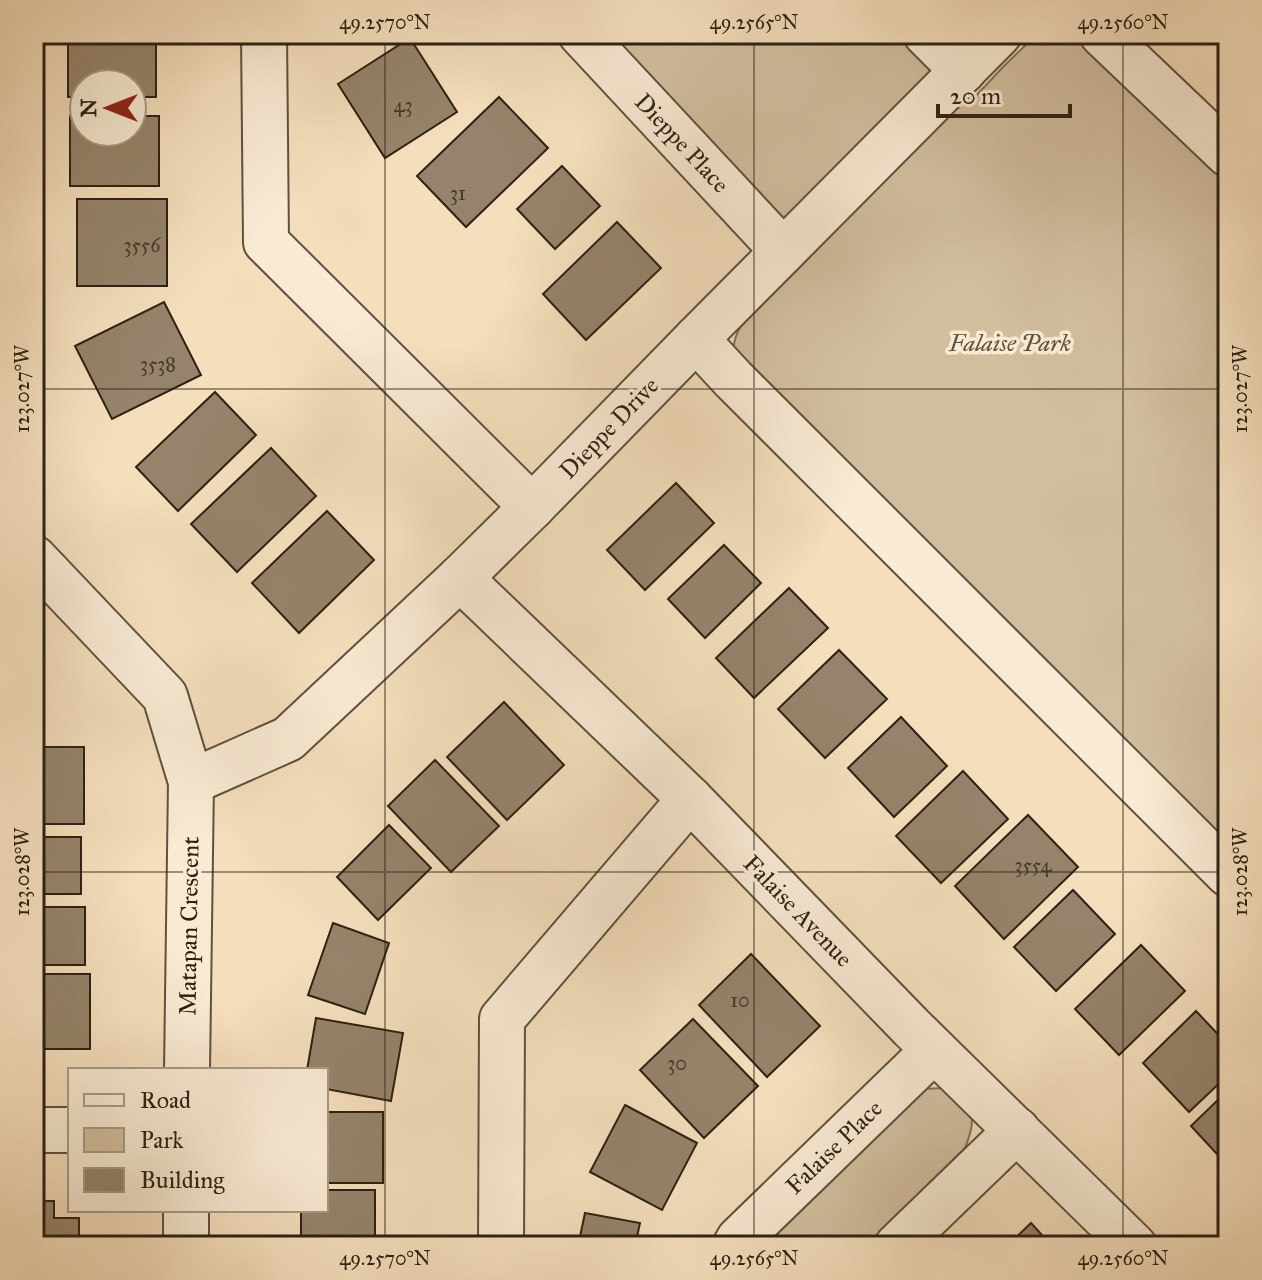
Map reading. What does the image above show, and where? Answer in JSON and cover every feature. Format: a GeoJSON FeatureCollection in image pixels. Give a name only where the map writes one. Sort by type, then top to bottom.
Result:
{"type":"FeatureCollection","features":[{"type":"Feature","properties":{"kind":"street"},"geometry":{"type":"LineString","coordinates":[[264,34],[266,242],[532,507]]}},
{"type":"Feature","properties":{"kind":"street","name":"Dieppe Place"},"geometry":{"type":"LineString","coordinates":[[581,34],[783,251]]}},
{"type":"Feature","properties":{"kind":"street"},"geometry":{"type":"LineString","coordinates":[[926,34],[963,71]]}},
{"type":"Feature","properties":{"kind":"street","name":"Dieppe Drive"},"geometry":{"type":"LineString","coordinates":[[191,782],[288,739],[532,507],[999,34]]}},
{"type":"Feature","properties":{"kind":"street"},"geometry":{"type":"LineString","coordinates":[[1102,34],[1228,154]]}},
{"type":"Feature","properties":{"kind":"street"},"geometry":{"type":"LineString","coordinates":[[696,339],[1228,874]]}},
{"type":"Feature","properties":{"kind":"street","name":"Matapan Crescent"},"geometry":{"type":"LineString","coordinates":[[34,558],[165,696],[191,782],[187,1068]]}},
{"type":"Feature","properties":{"kind":"street","name":"Falaise Avenue"},"geometry":{"type":"LineString","coordinates":[[460,578],[690,799],[934,1050],[1134,1246]]}},
{"type":"Feature","properties":{"kind":"street"},"geometry":{"type":"LineString","coordinates":[[501,1246],[502,1019],[690,799]]}},
{"type":"Feature","properties":{"kind":"street","name":"Falaise Place"},"geometry":{"type":"LineString","coordinates":[[735,1246],[934,1050]]}},
{"type":"Feature","properties":{"kind":"street"},"geometry":{"type":"LineString","coordinates":[[34,1130],[68,1130]]}},
{"type":"Feature","properties":{"kind":"street"},"geometry":{"type":"LineString","coordinates":[[897,1246],[1017,1130]]}},
{"type":"Feature","properties":{"kind":"street"},"geometry":{"type":"LineString","coordinates":[[186,1212],[186,1246]]}},
{"type":"Feature","properties":{"kind":"green space","name":"Falaise Park"},"geometry":{"type":"Polygon","coordinates":[[[594,34],[905,34],[972,100],[1037,34],[1081,34],[1228,160],[1228,874],[734,351],[735,338],[741,326],[809,258],[594,34]]]}},
{"type":"Feature","properties":{"kind":"green space"},"geometry":{"type":"Polygon","coordinates":[[[943,1088],[970,1112],[972,1126],[965,1148],[866,1246],[759,1246],[923,1089],[943,1088]]]}},
{"type":"Feature","properties":{"kind":"building"},"geometry":{"type":"Polygon","coordinates":[[[68,34],[156,34],[156,97],[148,97],[148,68],[68,68],[68,34]]]}},
{"type":"Feature","properties":{"kind":"building"},"geometry":{"type":"Polygon","coordinates":[[[410,38],[457,112],[385,158],[338,84],[410,38]]]}},
{"type":"Feature","properties":{"kind":"building"},"geometry":{"type":"Polygon","coordinates":[[[499,97],[548,148],[466,227],[417,176],[499,97]]]}},
{"type":"Feature","properties":{"kind":"building"},"geometry":{"type":"Polygon","coordinates":[[[148,116],[159,116],[159,186],[70,186],[70,148],[148,148],[148,116]]]}},
{"type":"Feature","properties":{"kind":"building"},"geometry":{"type":"Polygon","coordinates":[[[562,166],[600,206],[555,249],[517,209],[562,166]]]}},
{"type":"Feature","properties":{"kind":"building"},"geometry":{"type":"Polygon","coordinates":[[[77,199],[167,199],[167,286],[77,286],[77,199]]]}},
{"type":"Feature","properties":{"kind":"building"},"geometry":{"type":"Polygon","coordinates":[[[617,222],[661,268],[586,340],[543,294],[617,222]]]}},
{"type":"Feature","properties":{"kind":"building"},"geometry":{"type":"Polygon","coordinates":[[[164,302],[201,375],[112,419],[75,346],[164,302]]]}},
{"type":"Feature","properties":{"kind":"building"},"geometry":{"type":"Polygon","coordinates":[[[215,392],[256,435],[178,511],[136,467],[215,392]]]}},
{"type":"Feature","properties":{"kind":"building"},"geometry":{"type":"Polygon","coordinates":[[[271,448],[316,496],[237,572],[191,524],[271,448]]]}},
{"type":"Feature","properties":{"kind":"building"},"geometry":{"type":"Polygon","coordinates":[[[676,483],[714,523],[645,590],[607,550],[676,483]]]}},
{"type":"Feature","properties":{"kind":"building"},"geometry":{"type":"Polygon","coordinates":[[[327,511],[374,560],[299,633],[252,583],[327,511]]]}},
{"type":"Feature","properties":{"kind":"building"},"geometry":{"type":"Polygon","coordinates":[[[724,545],[761,583],[705,638],[668,599],[724,545]]]}},
{"type":"Feature","properties":{"kind":"building"},"geometry":{"type":"Polygon","coordinates":[[[789,588],[828,628],[754,698],[716,658],[789,588]]]}},
{"type":"Feature","properties":{"kind":"building"},"geometry":{"type":"Polygon","coordinates":[[[839,650],[887,699],[825,758],[778,709],[839,650]]]}},
{"type":"Feature","properties":{"kind":"building"},"geometry":{"type":"Polygon","coordinates":[[[504,702],[564,765],[507,820],[447,757],[504,702]]]}},
{"type":"Feature","properties":{"kind":"building"},"geometry":{"type":"Polygon","coordinates":[[[901,717],[947,766],[894,817],[848,768],[901,717]]]}},
{"type":"Feature","properties":{"kind":"building"},"geometry":{"type":"Polygon","coordinates":[[[34,747],[84,747],[84,824],[34,824],[34,747]]]}},
{"type":"Feature","properties":{"kind":"building"},"geometry":{"type":"Polygon","coordinates":[[[435,760],[499,826],[451,872],[388,806],[435,760]]]}},
{"type":"Feature","properties":{"kind":"building"},"geometry":{"type":"Polygon","coordinates":[[[963,771],[1008,819],[941,883],[896,836],[963,771]]]}},
{"type":"Feature","properties":{"kind":"building"},"geometry":{"type":"Polygon","coordinates":[[[1028,815],[1078,867],[1004,939],[955,886],[1028,815]]]}},
{"type":"Feature","properties":{"kind":"building"},"geometry":{"type":"Polygon","coordinates":[[[389,825],[431,868],[378,920],[337,877],[389,825]]]}},
{"type":"Feature","properties":{"kind":"building"},"geometry":{"type":"Polygon","coordinates":[[[34,837],[81,837],[81,894],[34,894],[34,837]]]}},
{"type":"Feature","properties":{"kind":"building"},"geometry":{"type":"Polygon","coordinates":[[[1073,890],[1115,934],[1056,991],[1014,947],[1073,890]]]}},
{"type":"Feature","properties":{"kind":"building"},"geometry":{"type":"Polygon","coordinates":[[[34,907],[85,907],[85,965],[34,965],[34,907]]]}},
{"type":"Feature","properties":{"kind":"building"},"geometry":{"type":"Polygon","coordinates":[[[333,923],[389,943],[365,1014],[308,995],[333,923]]]}},
{"type":"Feature","properties":{"kind":"building"},"geometry":{"type":"Polygon","coordinates":[[[1141,945],[1185,991],[1119,1055],[1075,1009],[1141,945]]]}},
{"type":"Feature","properties":{"kind":"building"},"geometry":{"type":"Polygon","coordinates":[[[751,954],[820,1026],[767,1077],[699,1005],[751,954]]]}},
{"type":"Feature","properties":{"kind":"building"},"geometry":{"type":"Polygon","coordinates":[[[34,974],[90,974],[90,1049],[34,1049],[34,974]]]}},
{"type":"Feature","properties":{"kind":"building"},"geometry":{"type":"Polygon","coordinates":[[[1196,1011],[1228,1045],[1228,1075],[1189,1112],[1143,1063],[1196,1011]]]}},
{"type":"Feature","properties":{"kind":"building"},"geometry":{"type":"Polygon","coordinates":[[[316,1018],[403,1033],[391,1101],[328,1089],[328,1068],[307,1068],[316,1018]]]}},
{"type":"Feature","properties":{"kind":"building"},"geometry":{"type":"Polygon","coordinates":[[[693,1019],[758,1086],[704,1138],[640,1070],[693,1019]]]}},
{"type":"Feature","properties":{"kind":"building"},"geometry":{"type":"Polygon","coordinates":[[[1228,1090],[1228,1166],[1191,1126],[1228,1090]]]}},
{"type":"Feature","properties":{"kind":"building"},"geometry":{"type":"Polygon","coordinates":[[[625,1105],[697,1143],[662,1210],[590,1172],[625,1105]]]}},
{"type":"Feature","properties":{"kind":"building"},"geometry":{"type":"Polygon","coordinates":[[[328,1112],[383,1112],[383,1183],[328,1183],[328,1112]]]}},
{"type":"Feature","properties":{"kind":"building"},"geometry":{"type":"Polygon","coordinates":[[[328,1190],[375,1190],[375,1246],[301,1246],[301,1212],[328,1212],[328,1190]]]}},
{"type":"Feature","properties":{"kind":"building"},"geometry":{"type":"Polygon","coordinates":[[[34,1201],[54,1201],[54,1218],[79,1218],[79,1246],[34,1246],[34,1201]]]}},
{"type":"Feature","properties":{"kind":"building"},"geometry":{"type":"Polygon","coordinates":[[[585,1213],[640,1223],[635,1246],[578,1246],[585,1213]]]}},
{"type":"Feature","properties":{"kind":"building"},"geometry":{"type":"Polygon","coordinates":[[[1031,1223],[1052,1246],[1007,1246],[1031,1223]]]}}]}
